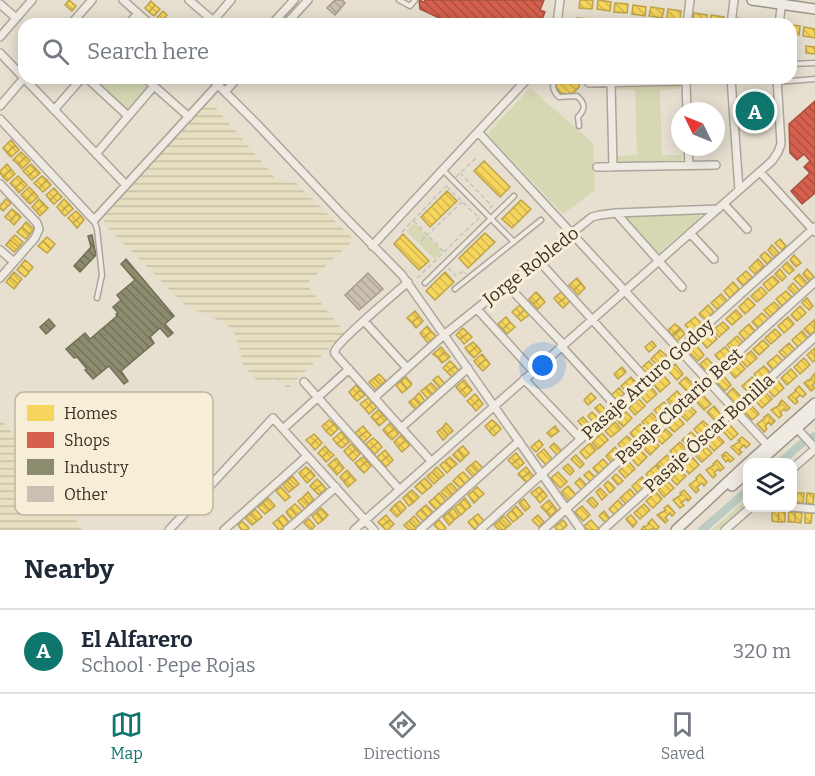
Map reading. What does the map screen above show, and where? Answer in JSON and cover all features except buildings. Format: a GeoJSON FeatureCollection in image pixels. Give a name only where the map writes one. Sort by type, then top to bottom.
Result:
{"type":"FeatureCollection","features":[{"type":"Feature","properties":{"kind":"street"},"geometry":{"type":"LineString","coordinates":[[0,37],[32,0]]}},
{"type":"Feature","properties":{"kind":"street"},"geometry":{"type":"LineString","coordinates":[[76,18],[92,0]]}},
{"type":"Feature","properties":{"kind":"street"},"geometry":{"type":"LineString","coordinates":[[123,0],[143,18]]}},
{"type":"Feature","properties":{"kind":"street"},"geometry":{"type":"LineString","coordinates":[[189,0],[210,18]]}},
{"type":"Feature","properties":{"kind":"street"},"geometry":{"type":"LineString","coordinates":[[218,18],[231,0]]}},
{"type":"Feature","properties":{"kind":"street"},"geometry":{"type":"LineString","coordinates":[[278,18],[294,0]]}},
{"type":"Feature","properties":{"kind":"street"},"geometry":{"type":"LineString","coordinates":[[292,18],[308,0]]}},
{"type":"Feature","properties":{"kind":"street"},"geometry":{"type":"LineString","coordinates":[[558,18],[560,0]]}},
{"type":"Feature","properties":{"kind":"street"},"geometry":{"type":"LineString","coordinates":[[688,18],[690,0]]}},
{"type":"Feature","properties":{"kind":"street"},"geometry":{"type":"LineString","coordinates":[[732,18],[734,0]]}},
{"type":"Feature","properties":{"kind":"street"},"geometry":{"type":"LineString","coordinates":[[752,0],[782,2],[815,9]]}},
{"type":"Feature","properties":{"kind":"street"},"geometry":{"type":"LineString","coordinates":[[780,18],[782,2]]}},
{"type":"Feature","properties":{"kind":"street"},"geometry":{"type":"LineString","coordinates":[[0,4],[16,18]]}},
{"type":"Feature","properties":{"kind":"street"},"geometry":{"type":"LineString","coordinates":[[134,18],[138,13]]}},
{"type":"Feature","properties":{"kind":"street"},"geometry":{"type":"LineString","coordinates":[[0,53],[18,72]]}},
{"type":"Feature","properties":{"kind":"street"},"geometry":{"type":"LineString","coordinates":[[0,106],[19,84]]}},
{"type":"Feature","properties":{"kind":"street"},"geometry":{"type":"LineString","coordinates":[[30,84],[126,185]]}},
{"type":"Feature","properties":{"kind":"street"},"geometry":{"type":"LineString","coordinates":[[54,110],[77,84]]}},
{"type":"Feature","properties":{"kind":"street"},"geometry":{"type":"LineString","coordinates":[[93,84],[128,116]]}},
{"type":"Feature","properties":{"kind":"street"},"geometry":{"type":"LineString","coordinates":[[152,84],[189,117]]}},
{"type":"Feature","properties":{"kind":"street"},"geometry":{"type":"LineString","coordinates":[[0,118],[94,219],[218,84],[408,282],[581,530]]}},
{"type":"Feature","properties":{"kind":"street"},"geometry":{"type":"LineString","coordinates":[[225,92],[232,84]]}},
{"type":"Feature","properties":{"kind":"street"},"geometry":{"type":"LineString","coordinates":[[372,246],[522,84]]}},
{"type":"Feature","properties":{"kind":"street"},"geometry":{"type":"LineString","coordinates":[[611,84],[613,167]]}},
{"type":"Feature","properties":{"kind":"street"},"geometry":{"type":"LineString","coordinates":[[687,84],[687,102]]}},
{"type":"Feature","properties":{"kind":"street"},"geometry":{"type":"LineString","coordinates":[[731,84],[739,190]]}},
{"type":"Feature","properties":{"kind":"street"},"geometry":{"type":"LineString","coordinates":[[354,530],[775,158],[781,144],[777,84]]}},
{"type":"Feature","properties":{"kind":"street"},"geometry":{"type":"LineString","coordinates":[[96,154],[154,86]]}},
{"type":"Feature","properties":{"kind":"street"},"geometry":{"type":"LineString","coordinates":[[478,132],[770,447]]}},
{"type":"Feature","properties":{"kind":"street"},"geometry":{"type":"LineString","coordinates":[[688,156],[689,165]]}},
{"type":"Feature","properties":{"kind":"street"},"geometry":{"type":"LineString","coordinates":[[597,167],[716,165]]}},
{"type":"Feature","properties":{"kind":"street"},"geometry":{"type":"LineString","coordinates":[[760,172],[814,229]]}},
{"type":"Feature","properties":{"kind":"street"},"geometry":{"type":"LineString","coordinates":[[0,184],[39,227],[39,232],[0,278]]}},
{"type":"Feature","properties":{"kind":"street"},"geometry":{"type":"LineString","coordinates":[[721,206],[747,229]]}},
{"type":"Feature","properties":{"kind":"street","name":"Jorge Robledo"},"geometry":{"type":"LineString","coordinates":[[374,398],[445,334],[596,216],[721,206]]}},
{"type":"Feature","properties":{"kind":"street"},"geometry":{"type":"LineString","coordinates":[[616,213],[682,287]]}},
{"type":"Feature","properties":{"kind":"street","name":"Pasaje Arturo Godoy"},"geometry":{"type":"LineString","coordinates":[[480,530],[814,229]]}},
{"type":"Feature","properties":{"kind":"street"},"geometry":{"type":"LineString","coordinates":[[690,233],[714,259]]}},
{"type":"Feature","properties":{"kind":"street"},"geometry":{"type":"LineString","coordinates":[[0,250],[14,262]]}},
{"type":"Feature","properties":{"kind":"street"},"geometry":{"type":"LineString","coordinates":[[538,260],[647,380]]}},
{"type":"Feature","properties":{"kind":"street"},"geometry":{"type":"LineString","coordinates":[[408,282],[348,336],[334,352],[431,461]]}},
{"type":"Feature","properties":{"kind":"street","name":"Pasaje Clotario Best"},"geometry":{"type":"LineString","coordinates":[[543,530],[815,282]]}},
{"type":"Feature","properties":{"kind":"street"},"geometry":{"type":"LineString","coordinates":[[507,285],[617,407]]}},
{"type":"Feature","properties":{"kind":"street"},"geometry":{"type":"LineString","coordinates":[[477,309],[533,370]]}},
{"type":"Feature","properties":{"kind":"street"},"geometry":{"type":"LineString","coordinates":[[364,321],[407,368]]}},
{"type":"Feature","properties":{"kind":"street","name":"Pasaje Óscar Bonilla"},"geometry":{"type":"LineString","coordinates":[[603,530],[815,337]]}},
{"type":"Feature","properties":{"kind":"street"},"geometry":{"type":"LineString","coordinates":[[401,428],[468,368]]}},
{"type":"Feature","properties":{"kind":"street"},"geometry":{"type":"LineString","coordinates":[[283,429],[349,369]]}},
{"type":"Feature","properties":{"kind":"street"},"geometry":{"type":"LineString","coordinates":[[524,379],[581,440]]}},
{"type":"Feature","properties":{"kind":"street"},"geometry":{"type":"LineString","coordinates":[[304,382],[399,489]]}},
{"type":"Feature","properties":{"kind":"street"},"geometry":{"type":"LineString","coordinates":[[797,428],[815,403]]}},
{"type":"Feature","properties":{"kind":"street"},"geometry":{"type":"LineString","coordinates":[[755,458],[815,413]]}},
{"type":"Feature","properties":{"kind":"street"},"geometry":{"type":"LineString","coordinates":[[213,483],[273,418],[374,530]]}},
{"type":"Feature","properties":{"kind":"street"},"geometry":{"type":"LineString","coordinates":[[797,428],[814,447],[797,465]]}},
{"type":"Feature","properties":{"kind":"street"},"geometry":{"type":"LineString","coordinates":[[420,530],[519,441]]}},
{"type":"Feature","properties":{"kind":"street"},"geometry":{"type":"LineString","coordinates":[[761,458],[770,447]]}},
{"type":"Feature","properties":{"kind":"street"},"geometry":{"type":"LineString","coordinates":[[224,530],[308,456]]}},
{"type":"Feature","properties":{"kind":"street"},"geometry":{"type":"LineString","coordinates":[[676,530],[743,468]]}},
{"type":"Feature","properties":{"kind":"street"},"geometry":{"type":"LineString","coordinates":[[684,530],[743,476]]}},
{"type":"Feature","properties":{"kind":"street"},"geometry":{"type":"LineString","coordinates":[[288,530],[336,487]]}},
{"type":"Feature","properties":{"kind":"street"},"geometry":{"type":"LineString","coordinates":[[797,507],[815,509]]}},
{"type":"Feature","properties":{"kind":"street"},"geometry":{"type":"LineString","coordinates":[[725,530],[745,512]]}},
{"type":"Feature","properties":{"kind":"street"},"geometry":{"type":"LineString","coordinates":[[169,530],[183,515]]}},
{"type":"Feature","properties":{"kind":"lane"},"geometry":{"type":"LineString","coordinates":[[399,0],[410,6],[415,0]]}},
{"type":"Feature","properties":{"kind":"lane"},"geometry":{"type":"LineString","coordinates":[[797,64],[815,63]]}},
{"type":"Feature","properties":{"kind":"lane"},"geometry":{"type":"LineString","coordinates":[[797,79],[815,79]]}},
{"type":"Feature","properties":{"kind":"lane"},"geometry":{"type":"LineString","coordinates":[[552,84],[554,92],[559,97],[577,96],[583,100],[584,107],[578,117],[579,126]]}},
{"type":"Feature","properties":{"kind":"lane"},"geometry":{"type":"LineString","coordinates":[[443,170],[514,242]]}},
{"type":"Feature","properties":{"kind":"lane"},"geometry":{"type":"LineString","coordinates":[[424,283],[514,196]]}},
{"type":"Feature","properties":{"kind":"lane"},"geometry":{"type":"LineString","coordinates":[[94,219],[102,275],[98,298]]}},
{"type":"Feature","properties":{"kind":"lane"},"geometry":{"type":"LineString","coordinates":[[456,289],[541,220]]}},
{"type":"Feature","properties":{"kind":"path"},"geometry":{"type":"LineString","coordinates":[[402,232],[477,157]]}},
{"type":"Feature","properties":{"kind":"path"},"geometry":{"type":"LineString","coordinates":[[417,278],[492,206],[460,172]]}},
{"type":"Feature","properties":{"kind":"path"},"geometry":{"type":"LineString","coordinates":[[447,186],[479,218]]}},
{"type":"Feature","properties":{"kind":"path"},"geometry":{"type":"LineString","coordinates":[[421,241],[462,202]]}},
{"type":"Feature","properties":{"kind":"path"},"geometry":{"type":"LineString","coordinates":[[414,220],[450,258]]}},
{"type":"Feature","properties":{"kind":"path"},"geometry":{"type":"LineString","coordinates":[[447,267],[456,276],[463,271],[466,274]]}},
{"type":"Feature","properties":{"kind":"shaded area"},"geometry":{"type":"Polygon","coordinates":[[[210,102],[275,178],[296,183],[354,240],[306,284],[345,333],[288,388],[275,379],[263,382],[256,380],[243,365],[233,331],[228,326],[188,307],[181,301],[106,226],[103,218],[204,105],[210,102]]]}},
{"type":"Feature","properties":{"kind":"shaded area"},"geometry":{"type":"Polygon","coordinates":[[[0,418],[15,436],[15,515],[73,515],[82,530],[0,530],[0,418]]]}},
{"type":"Feature","properties":{"kind":"green space"},"geometry":{"type":"Polygon","coordinates":[[[95,84],[150,85],[150,88],[129,112],[95,84]]]}},
{"type":"Feature","properties":{"kind":"green space"},"geometry":{"type":"Polygon","coordinates":[[[680,84],[680,89],[660,90],[662,155],[681,156],[681,161],[618,164],[618,156],[637,155],[635,90],[616,90],[616,86],[680,84]]]}},
{"type":"Feature","properties":{"kind":"green space"},"geometry":{"type":"Polygon","coordinates":[[[530,88],[593,143],[595,190],[563,214],[489,136],[490,131],[530,88]]]}},
{"type":"Feature","properties":{"kind":"green space"},"geometry":{"type":"Polygon","coordinates":[[[765,102],[767,132],[752,133],[749,103],[765,102]]]}},
{"type":"Feature","properties":{"kind":"green space"},"geometry":{"type":"Polygon","coordinates":[[[700,213],[700,218],[656,255],[622,218],[623,215],[700,213]]]}},
{"type":"Feature","properties":{"kind":"green space"},"geometry":{"type":"Polygon","coordinates":[[[414,223],[442,251],[434,259],[406,231],[414,223]]]}},
{"type":"Feature","properties":{"kind":"green space"},"geometry":{"type":"Polygon","coordinates":[[[743,502],[743,512],[722,530],[712,530],[743,502]]]}},
{"type":"Feature","properties":{"kind":"waterway"},"geometry":{"type":"LineString","coordinates":[[786,458],[801,444],[815,436]]}},
{"type":"Feature","properties":{"kind":"waterway"},"geometry":{"type":"LineString","coordinates":[[702,530],[743,494]]}},
{"type":"Feature","properties":{"kind":"place","name":"El Alfarero"},"geometry":{"type":"Point","coordinates":[755,111]}}]}
